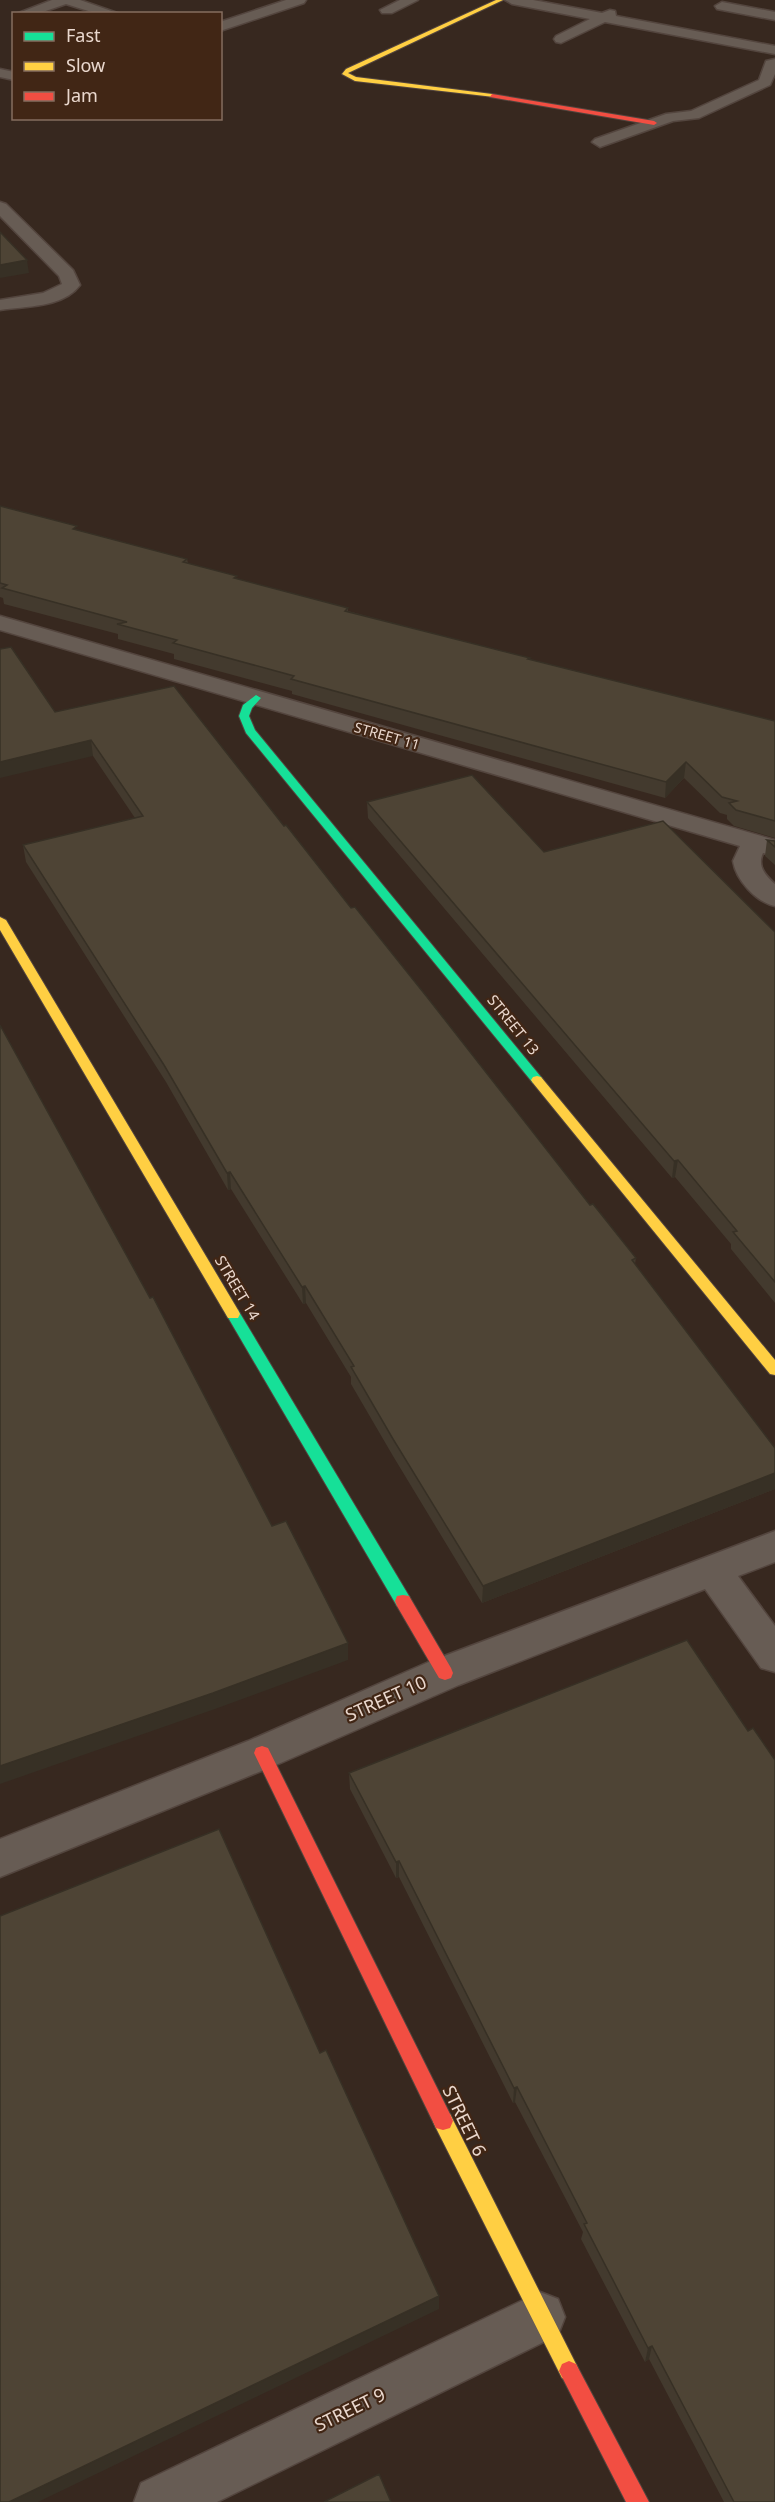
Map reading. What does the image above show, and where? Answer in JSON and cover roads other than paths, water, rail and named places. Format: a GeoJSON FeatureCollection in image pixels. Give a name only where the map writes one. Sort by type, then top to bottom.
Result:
{"type":"FeatureCollection","features":[{"type":"Feature","properties":{"kind":"street"},"geometry":{"type":"LineString","coordinates":[[28,12],[65,0],[107,12]]}},
{"type":"Feature","properties":{"kind":"street"},"geometry":{"type":"LineString","coordinates":[[222,26],[299,0]]}},
{"type":"Feature","properties":{"kind":"street"},"geometry":{"type":"LineString","coordinates":[[387,10],[411,0]]}},
{"type":"Feature","properties":{"kind":"street"},"geometry":{"type":"LineString","coordinates":[[500,0],[348,70],[345,74],[355,78],[478,92],[569,106],[654,123]]}},
{"type":"Feature","properties":{"kind":"street"},"geometry":{"type":"LineString","coordinates":[[520,1],[775,51]]}},
{"type":"Feature","properties":{"kind":"street"},"geometry":{"type":"LineString","coordinates":[[561,39],[627,6]]}},
{"type":"Feature","properties":{"kind":"street"},"geometry":{"type":"LineString","coordinates":[[722,6],[775,16]]}},
{"type":"Feature","properties":{"kind":"street"},"geometry":{"type":"LineString","coordinates":[[600,142],[671,117],[694,115],[765,82],[771,64],[775,63]]}},
{"type":"Feature","properties":{"kind":"street"},"geometry":{"type":"LineString","coordinates":[[0,207],[67,274],[71,285],[66,291],[57,295],[0,305]]}},
{"type":"Feature","properties":{"kind":"street","name":"STREET 11"},"geometry":{"type":"LineString","coordinates":[[0,623],[766,845]]}},
{"type":"Feature","properties":{"kind":"street","name":"STREET 13"},"geometry":{"type":"LineString","coordinates":[[256,698],[247,707],[244,716],[250,731],[775,1370]]}},
{"type":"Feature","properties":{"kind":"street"},"geometry":{"type":"LineString","coordinates":[[766,845],[748,854],[747,866],[755,879],[775,898]]}},
{"type":"Feature","properties":{"kind":"street","name":"STREET 14"},"geometry":{"type":"LineString","coordinates":[[0,920],[445,1673]]}},
{"type":"Feature","properties":{"kind":"street","name":"STREET 10"},"geometry":{"type":"LineString","coordinates":[[0,1858],[262,1753],[445,1673],[775,1546]]}},
{"type":"Feature","properties":{"kind":"street"},"geometry":{"type":"LineString","coordinates":[[713,1571],[775,1656]]}},
{"type":"Feature","properties":{"kind":"street","name":"STREET 6"},"geometry":{"type":"LineString","coordinates":[[262,1753],[540,2317],[638,2502]]}},
{"type":"Feature","properties":{"kind":"street","name":"STREET 9"},"geometry":{"type":"LineString","coordinates":[[160,2502],[540,2317]]}}]}
